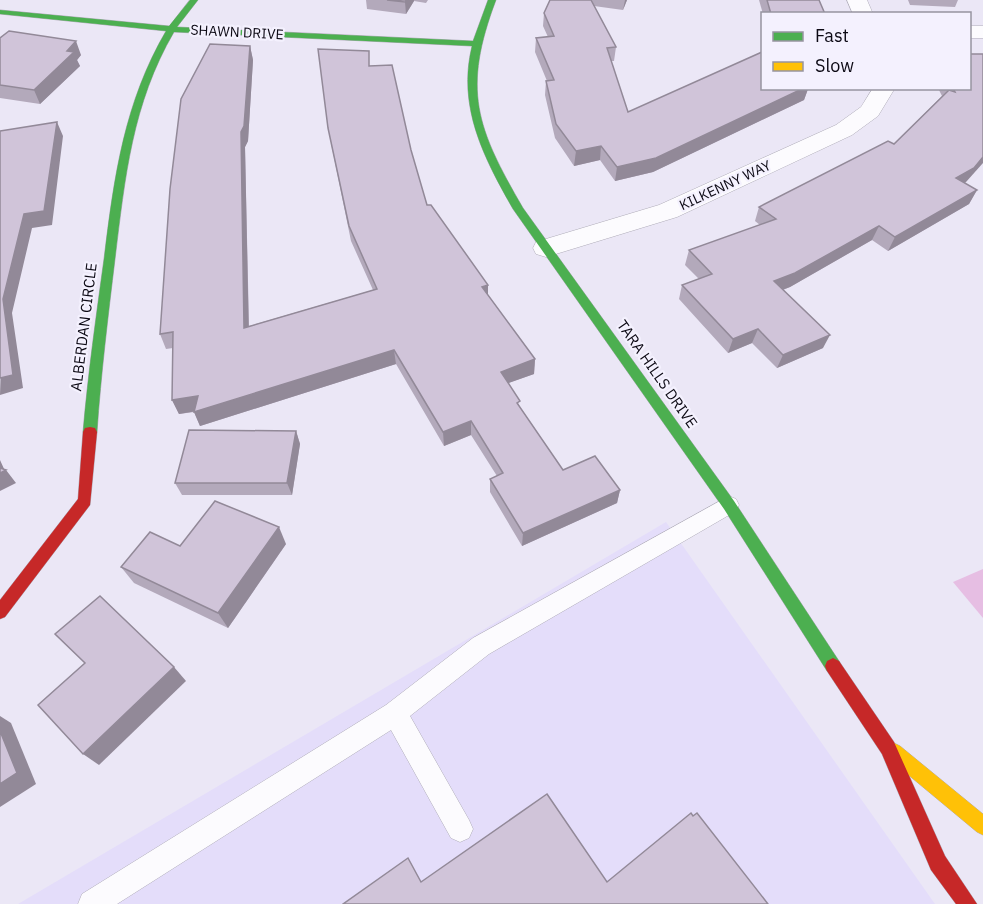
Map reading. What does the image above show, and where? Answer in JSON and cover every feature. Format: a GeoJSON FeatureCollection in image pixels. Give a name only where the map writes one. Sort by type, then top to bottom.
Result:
{"type":"FeatureCollection","features":[{"type":"Feature","properties":{"kind":"street","name":"ALBERDAN CIRCLE"},"geometry":{"type":"LineString","coordinates":[[0,612],[85,501],[95,367],[118,188],[131,116],[152,63],[172,29],[195,0]]}},
{"type":"Feature","properties":{"kind":"street","name":"TARA HILLS DRIVE"},"geometry":{"type":"LineString","coordinates":[[492,0],[474,44],[469,73],[470,93],[482,143],[496,173],[546,248],[729,505],[800,617],[888,748],[938,863],[962,902]]}},
{"type":"Feature","properties":{"kind":"street","name":"SHAWN DRIVE"},"geometry":{"type":"LineString","coordinates":[[0,12],[172,29],[474,44]]}},
{"type":"Feature","properties":{"kind":"street","name":"KILKENNY WAY"},"geometry":{"type":"LineString","coordinates":[[546,248],[668,211],[844,130],[870,111],[883,90]]}},
{"type":"Feature","properties":{"kind":"street","name":"TARA HILLS DRIVE"},"geometry":{"type":"LineString","coordinates":[[888,748],[983,826]]}},
{"type":"Feature","properties":{"kind":"lane"},"geometry":{"type":"LineString","coordinates":[[92,904],[394,713],[482,646],[729,505]]}},
{"type":"Feature","properties":{"kind":"lane"},"geometry":{"type":"LineString","coordinates":[[394,713],[460,829]]}},
{"type":"Feature","properties":{"kind":"shaded area"},"geometry":{"type":"Polygon","coordinates":[[[666,522],[935,904],[18,904],[666,522]]]}},
{"type":"Feature","properties":{"kind":"shaded area"},"geometry":{"type":"Polygon","coordinates":[[[983,569],[983,618],[953,582],[983,569]]]}},
{"type":"Feature","properties":{"kind":"building"},"geometry":{"type":"Polygon","coordinates":[[[550,0],[591,0],[616,47],[607,48],[628,112],[761,52],[761,90],[800,90],[656,158],[617,167],[601,146],[576,151],[556,124],[546,81],[554,80],[536,38],[554,36],[544,13],[550,0]]]}},
{"type":"Feature","properties":{"kind":"building"},"geometry":{"type":"Polygon","coordinates":[[[767,0],[819,0],[824,12],[770,12],[767,0]]]}},
{"type":"Feature","properties":{"kind":"building"},"geometry":{"type":"Polygon","coordinates":[[[9,31],[76,41],[67,51],[74,52],[34,90],[0,85],[0,38],[9,31]]]}},
{"type":"Feature","properties":{"kind":"building"},"geometry":{"type":"Polygon","coordinates":[[[210,44],[250,46],[244,126],[241,132],[244,328],[377,289],[349,226],[328,128],[318,49],[369,51],[369,66],[392,65],[411,150],[427,205],[431,205],[488,285],[482,287],[535,359],[501,372],[520,401],[517,403],[563,470],[595,456],[620,490],[523,533],[490,479],[503,473],[471,421],[443,432],[394,350],[194,412],[198,396],[172,400],[173,332],[160,334],[170,189],[181,99],[210,44]]]}},
{"type":"Feature","properties":{"kind":"building"},"geometry":{"type":"Polygon","coordinates":[[[971,54],[983,54],[983,157],[974,168],[956,178],[977,190],[895,237],[879,226],[795,273],[774,281],[830,335],[783,355],[758,329],[733,339],[682,285],[712,274],[689,250],[776,219],[759,207],[888,141],[894,144],[949,90],[955,92],[954,90],[971,90],[971,54]]]}},
{"type":"Feature","properties":{"kind":"building"},"geometry":{"type":"Polygon","coordinates":[[[57,122],[44,211],[24,214],[3,299],[13,375],[0,378],[0,131],[57,122]]]}},
{"type":"Feature","properties":{"kind":"building"},"geometry":{"type":"Polygon","coordinates":[[[189,430],[296,431],[287,483],[175,483],[189,430]]]}},
{"type":"Feature","properties":{"kind":"building"},"geometry":{"type":"Polygon","coordinates":[[[215,501],[279,527],[218,613],[121,567],[150,532],[180,546],[215,501]]]}},
{"type":"Feature","properties":{"kind":"building"},"geometry":{"type":"Polygon","coordinates":[[[100,596],[174,667],[83,754],[38,705],[85,663],[55,634],[100,596]]]}},
{"type":"Feature","properties":{"kind":"building"},"geometry":{"type":"Polygon","coordinates":[[[0,731],[17,773],[0,784],[0,731]]]}},
{"type":"Feature","properties":{"kind":"building"},"geometry":{"type":"Polygon","coordinates":[[[547,794],[607,882],[691,813],[693,816],[697,813],[768,904],[343,904],[408,858],[421,882],[547,794]]]}},
{"type":"Feature","properties":{"kind":"traffic: fast"},"geometry":{"type":"LineString","coordinates":[[90,432],[113,226],[131,122],[141,89],[155,57],[172,28],[194,0]]}},
{"type":"Feature","properties":{"kind":"traffic: fast"},"geometry":{"type":"LineString","coordinates":[[492,0],[480,31],[471,84],[474,108],[489,156],[518,209],[729,505],[833,666]]}},
{"type":"Feature","properties":{"kind":"traffic: fast"},"geometry":{"type":"LineString","coordinates":[[0,12],[172,29],[474,44]]}},
{"type":"Feature","properties":{"kind":"traffic: slow"},"geometry":{"type":"LineString","coordinates":[[894,752],[983,826]]}},
{"type":"Feature","properties":{"kind":"traffic: jam"},"geometry":{"type":"LineString","coordinates":[[0,612],[85,501],[90,432]]}},
{"type":"Feature","properties":{"kind":"traffic: jam"},"geometry":{"type":"LineString","coordinates":[[833,666],[888,748],[938,863],[968,904]]}}]}
